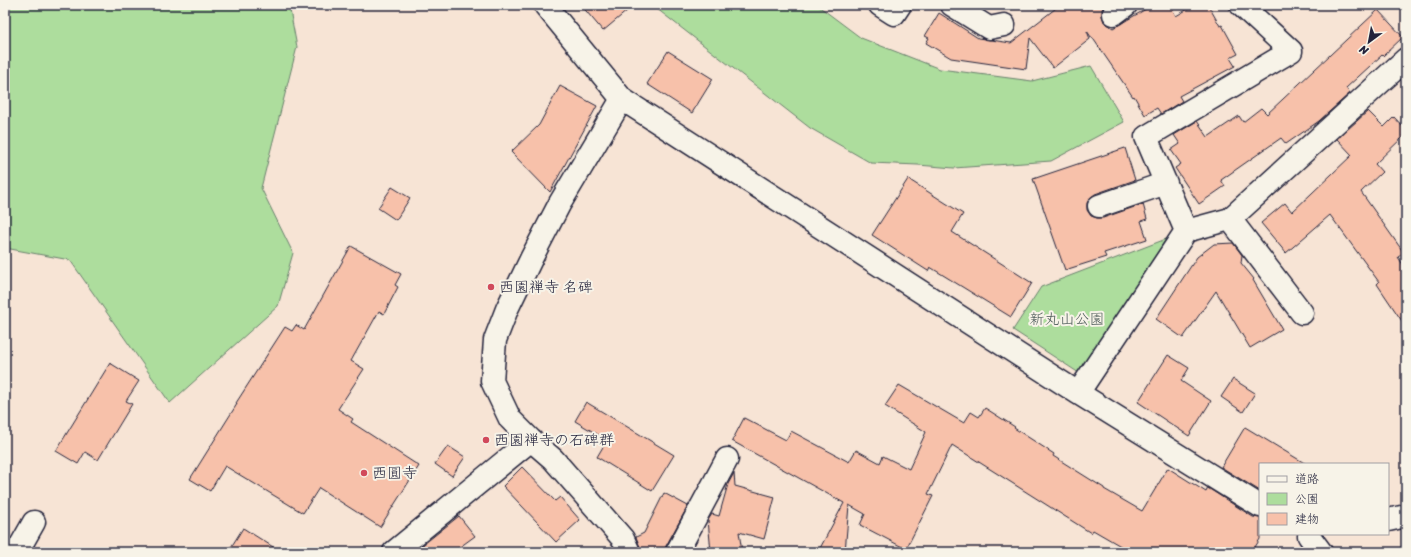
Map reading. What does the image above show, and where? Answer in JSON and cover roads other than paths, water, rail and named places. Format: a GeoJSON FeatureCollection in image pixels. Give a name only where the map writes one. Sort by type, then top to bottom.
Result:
{"type":"FeatureCollection","features":[{"type":"Feature","properties":{"kind":"street"},"geometry":{"type":"LineString","coordinates":[[545,5],[622,99],[1078,393],[1259,505]]}},
{"type":"Feature","properties":{"kind":"street"},"geometry":{"type":"LineString","coordinates":[[880,5],[894,14],[900,5]]}},
{"type":"Feature","properties":{"kind":"street"},"geometry":{"type":"LineString","coordinates":[[952,5],[989,28],[1004,25]]}},
{"type":"Feature","properties":{"kind":"street"},"geometry":{"type":"LineString","coordinates":[[1186,231],[1146,137],[1291,51],[1241,5]]}},
{"type":"Feature","properties":{"kind":"street"},"geometry":{"type":"LineString","coordinates":[[1078,393],[1186,231],[1230,219],[1406,59]]}},
{"type":"Feature","properties":{"kind":"street"},"geometry":{"type":"LineString","coordinates":[[622,99],[560,203],[535,250],[507,309],[495,340],[492,381],[510,419],[553,459],[623,539],[629,552]]}},
{"type":"Feature","properties":{"kind":"street"},"geometry":{"type":"LineString","coordinates":[[1099,206],[1166,183]]}},
{"type":"Feature","properties":{"kind":"street"},"geometry":{"type":"LineString","coordinates":[[1230,219],[1302,313]]}},
{"type":"Feature","properties":{"kind":"street"},"geometry":{"type":"LineString","coordinates":[[394,552],[531,440]]}},
{"type":"Feature","properties":{"kind":"street"},"geometry":{"type":"LineString","coordinates":[[677,552],[728,459]]}},
{"type":"Feature","properties":{"kind":"street"},"geometry":{"type":"LineString","coordinates":[[1389,520],[1406,516]]}},
{"type":"Feature","properties":{"kind":"street"},"geometry":{"type":"LineString","coordinates":[[17,552],[34,522]]}},
{"type":"Feature","properties":{"kind":"place","name":"西園禅寺 名碑"},"geometry":{"type":"Point","coordinates":[491,287]}},
{"type":"Feature","properties":{"kind":"place","name":"西園禅寺の石碑群"},"geometry":{"type":"Point","coordinates":[486,440]}},
{"type":"Feature","properties":{"kind":"place","name":"西圓寺"},"geometry":{"type":"Point","coordinates":[364,473]}},
{"type":"Feature","properties":{"kind":"park label","name":"新丸山公園"},"geometry":{"type":"Point","coordinates":[1067,319]}}]}
